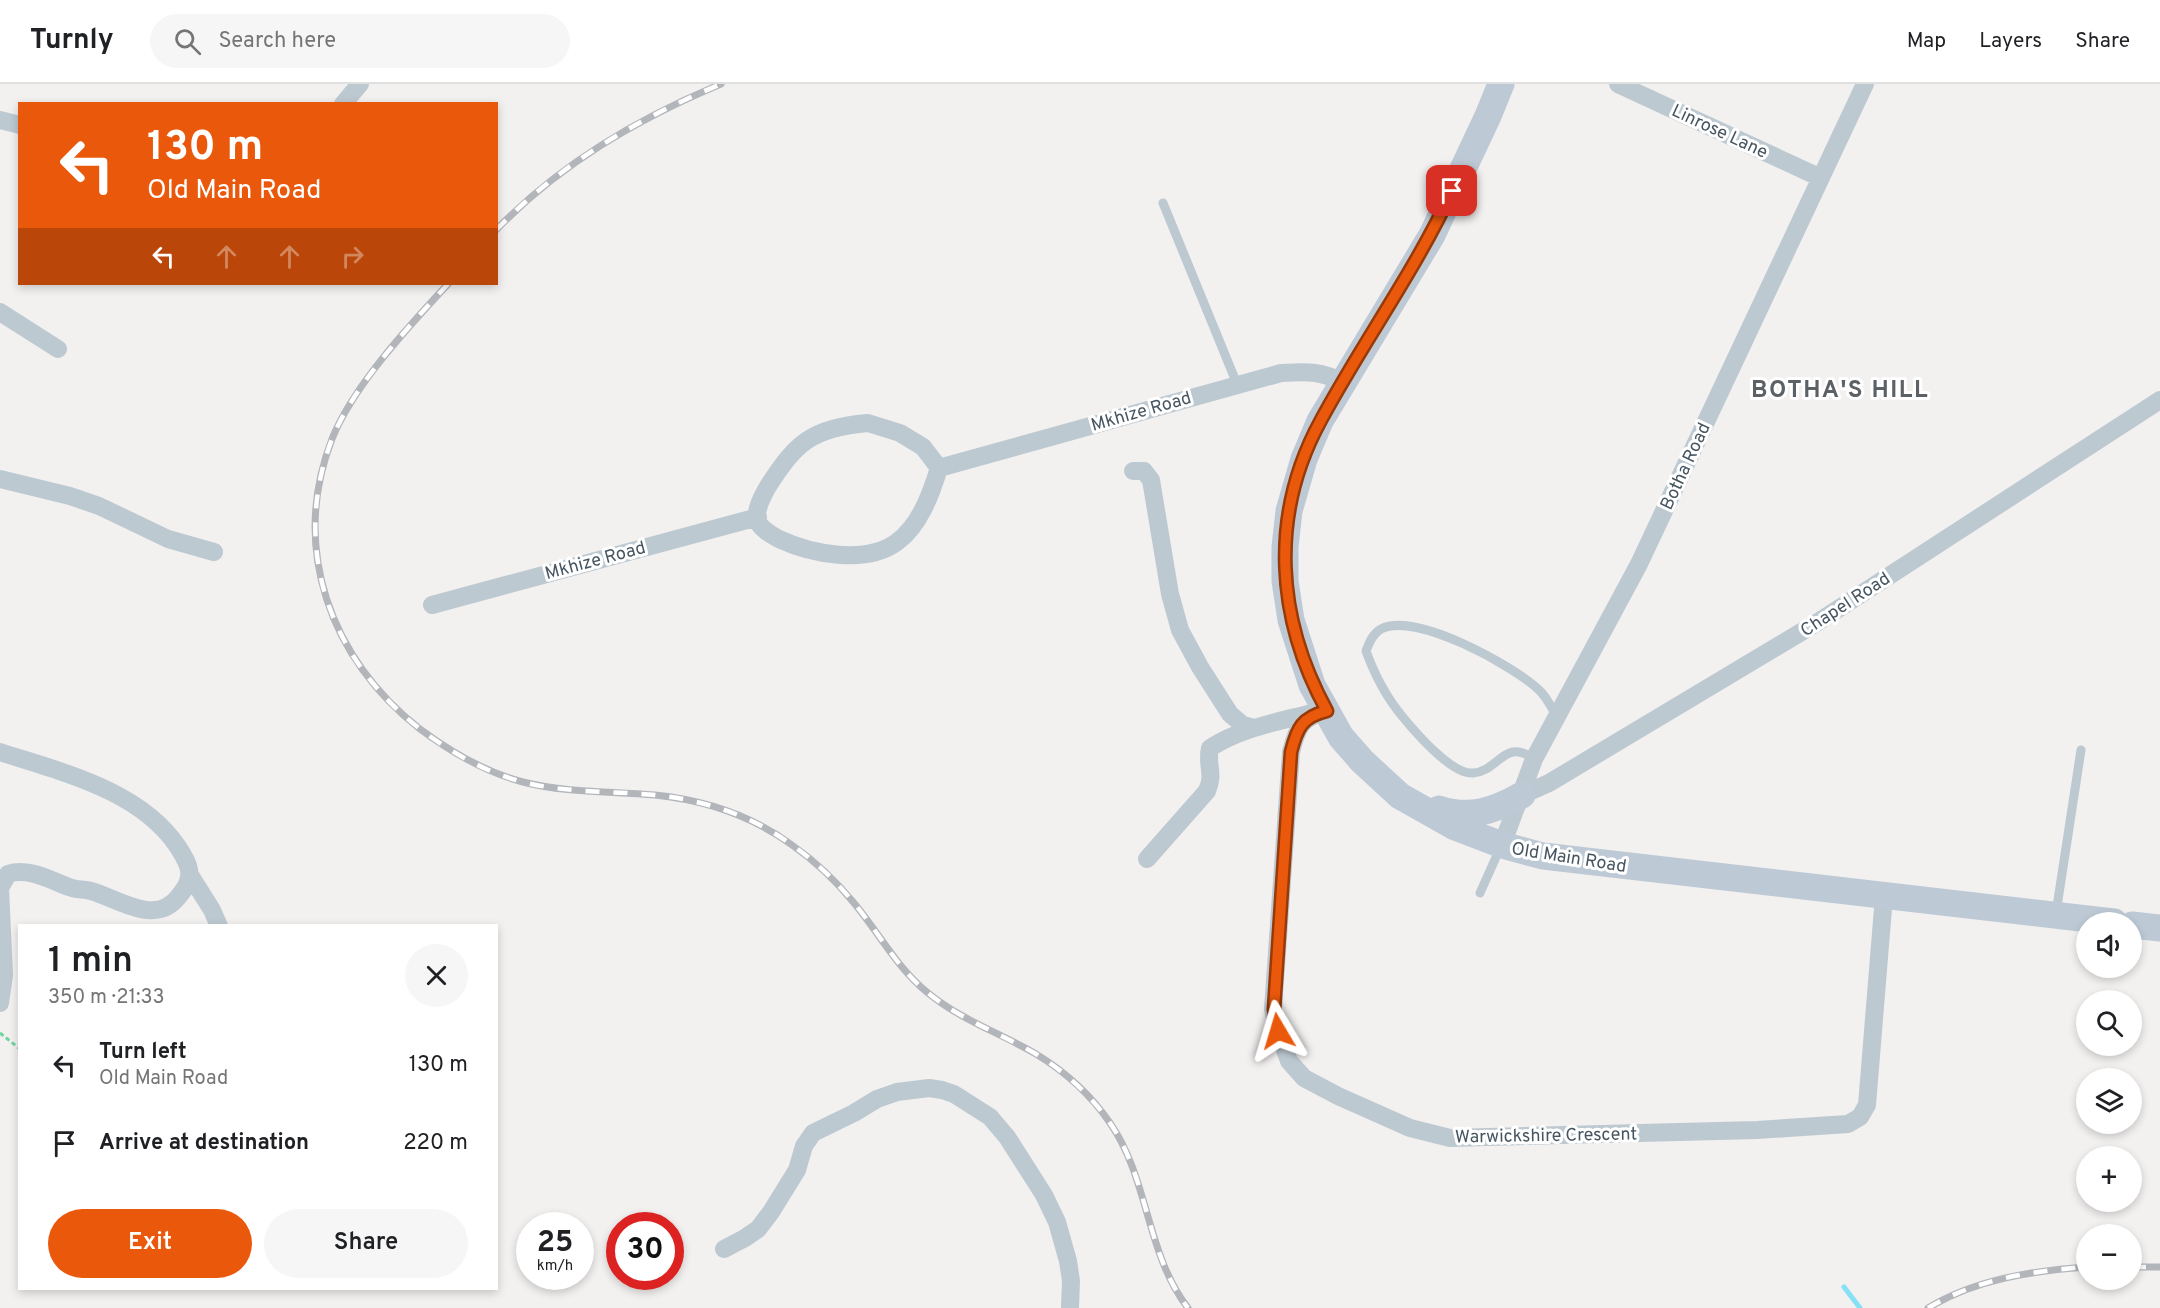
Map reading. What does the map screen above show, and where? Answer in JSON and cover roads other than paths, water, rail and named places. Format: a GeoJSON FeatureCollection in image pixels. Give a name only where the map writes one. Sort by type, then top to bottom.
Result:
{"type":"FeatureCollection","features":[{"type":"Feature","properties":{"kind":"main road","name":"Old Main Road"},"geometry":{"type":"LineString","coordinates":[[1500,84],[1488,116],[1432,235],[1320,421],[1304,459],[1289,511],[1285,547],[1286,582],[1291,620],[1312,685],[1341,737],[1362,761],[1400,796],[1455,827],[1502,845],[1553,857],[2076,918]]}},
{"type":"Feature","properties":{"kind":"main road"},"geometry":{"type":"LineString","coordinates":[[1400,796],[1449,812],[1470,815],[1485,812],[1522,795]]}},
{"type":"Feature","properties":{"kind":"main road"},"geometry":{"type":"LineString","coordinates":[[2142,926],[2160,928]]}},
{"type":"Feature","properties":{"kind":"street"},"geometry":{"type":"LineString","coordinates":[[345,102],[360,84]]}},
{"type":"Feature","properties":{"kind":"street","name":"Linrose Lane"},"geometry":{"type":"LineString","coordinates":[[1618,84],[1821,178]]}},
{"type":"Feature","properties":{"kind":"street","name":"Botha Road"},"geometry":{"type":"LineString","coordinates":[[1502,845],[1534,759],[1639,564],[1865,84]]}},
{"type":"Feature","properties":{"kind":"street"},"geometry":{"type":"LineString","coordinates":[[0,120],[18,124]]}},
{"type":"Feature","properties":{"kind":"street"},"geometry":{"type":"LineString","coordinates":[[0,312],[58,349]]}},
{"type":"Feature","properties":{"kind":"street","name":"Mkhize Road"},"geometry":{"type":"LineString","coordinates":[[939,468],[1281,373],[1314,371],[1331,375],[1343,383]]}},
{"type":"Feature","properties":{"kind":"street","name":"Chapel Road"},"geometry":{"type":"LineString","coordinates":[[1522,795],[1549,783],[1818,622],[2160,400]]}},
{"type":"Feature","properties":{"kind":"street"},"geometry":{"type":"LineString","coordinates":[[868,423],[900,433],[923,447],[939,468],[929,498],[917,520],[899,541],[887,549],[863,554],[832,555],[797,547],[769,533],[759,523],[757,512],[764,494],[797,446],[830,428],[868,423]]}},
{"type":"Feature","properties":{"kind":"street"},"geometry":{"type":"LineString","coordinates":[[1133,471],[1143,471],[1151,480],[1170,594],[1180,630],[1230,714],[1242,725],[1254,728]]}},
{"type":"Feature","properties":{"kind":"street"},"geometry":{"type":"LineString","coordinates":[[0,479],[89,502],[168,539],[214,552]]}},
{"type":"Feature","properties":{"kind":"street","name":"Mkhize Road"},"geometry":{"type":"LineString","coordinates":[[432,604],[758,517]]}},
{"type":"Feature","properties":{"kind":"street"},"geometry":{"type":"LineString","coordinates":[[1147,859],[1207,791],[1212,779],[1208,759],[1210,748],[1226,738],[1254,728],[1326,711]]}},
{"type":"Feature","properties":{"kind":"street","name":"Warwickshire Crescent"},"geometry":{"type":"LineString","coordinates":[[1326,711],[1311,715],[1303,722],[1295,736],[1291,752],[1274,1009],[1276,1020],[1289,1061],[1304,1078],[1410,1128],[1450,1138],[1757,1130],[1848,1124],[1860,1117],[1867,1105],[1884,896]]}},
{"type":"Feature","properties":{"kind":"street"},"geometry":{"type":"LineString","coordinates":[[0,752],[99,787],[136,807],[167,831],[184,857],[190,875],[218,924]]}},
{"type":"Feature","properties":{"kind":"street"},"geometry":{"type":"LineString","coordinates":[[0,1003],[4,975],[0,888],[8,874],[16,871],[32,873],[72,888],[92,891],[140,910],[162,910],[176,901],[185,889],[190,875]]}},
{"type":"Feature","properties":{"kind":"street"},"geometry":{"type":"LineString","coordinates":[[724,1249],[758,1228],[771,1212],[797,1170],[804,1146],[813,1133],[877,1099],[897,1092],[929,1088],[942,1090],[954,1094],[990,1117],[1012,1144],[1044,1195],[1058,1222],[1068,1261],[1071,1281],[1070,1308]]}},
{"type":"Feature","properties":{"kind":"lane"},"geometry":{"type":"LineString","coordinates":[[1163,203],[1237,384]]}},
{"type":"Feature","properties":{"kind":"lane"},"geometry":{"type":"LineString","coordinates":[[1534,759],[1521,751],[1512,751],[1480,771],[1471,774],[1459,771],[1440,756],[1401,715],[1372,666],[1366,651],[1371,638],[1381,629],[1397,625],[1447,635],[1520,674],[1541,692],[1557,717]]}},
{"type":"Feature","properties":{"kind":"lane"},"geometry":{"type":"LineString","coordinates":[[2055,916],[2081,750]]}},
{"type":"Feature","properties":{"kind":"lane"},"geometry":{"type":"LineString","coordinates":[[1480,893],[1502,845]]}},
{"type":"Feature","properties":{"kind":"waterway"},"geometry":{"type":"LineString","coordinates":[[1844,1287],[1860,1308]]}},
{"type":"Feature","properties":{"kind":"railway"},"geometry":{"type":"LineString","coordinates":[[498,228],[546,184],[601,145],[659,112],[721,84]]}},
{"type":"Feature","properties":{"kind":"railway"},"geometry":{"type":"LineString","coordinates":[[447,285],[383,357],[354,398],[332,439],[320,480],[315,520],[318,560],[326,599],[342,635],[362,669],[389,701],[420,729],[457,754],[495,773],[539,786],[673,797],[709,805],[744,817],[801,851],[847,895],[907,973],[928,993],[954,1011],[1046,1061],[1067,1076],[1094,1103],[1110,1123],[1123,1145],[1133,1168],[1164,1264],[1174,1287],[1188,1308]]}},
{"type":"Feature","properties":{"kind":"railway"},"geometry":{"type":"LineString","coordinates":[[2142,1267],[2160,1267]]}},
{"type":"Feature","properties":{"kind":"railway"},"geometry":{"type":"LineString","coordinates":[[1928,1308],[1946,1298],[1985,1283],[2025,1274],[2076,1268]]}},
{"type":"Feature","properties":{"kind":"district","name":"BOTHA'S HILL"},"geometry":{"type":"Point","coordinates":[1840,389]}}]}
